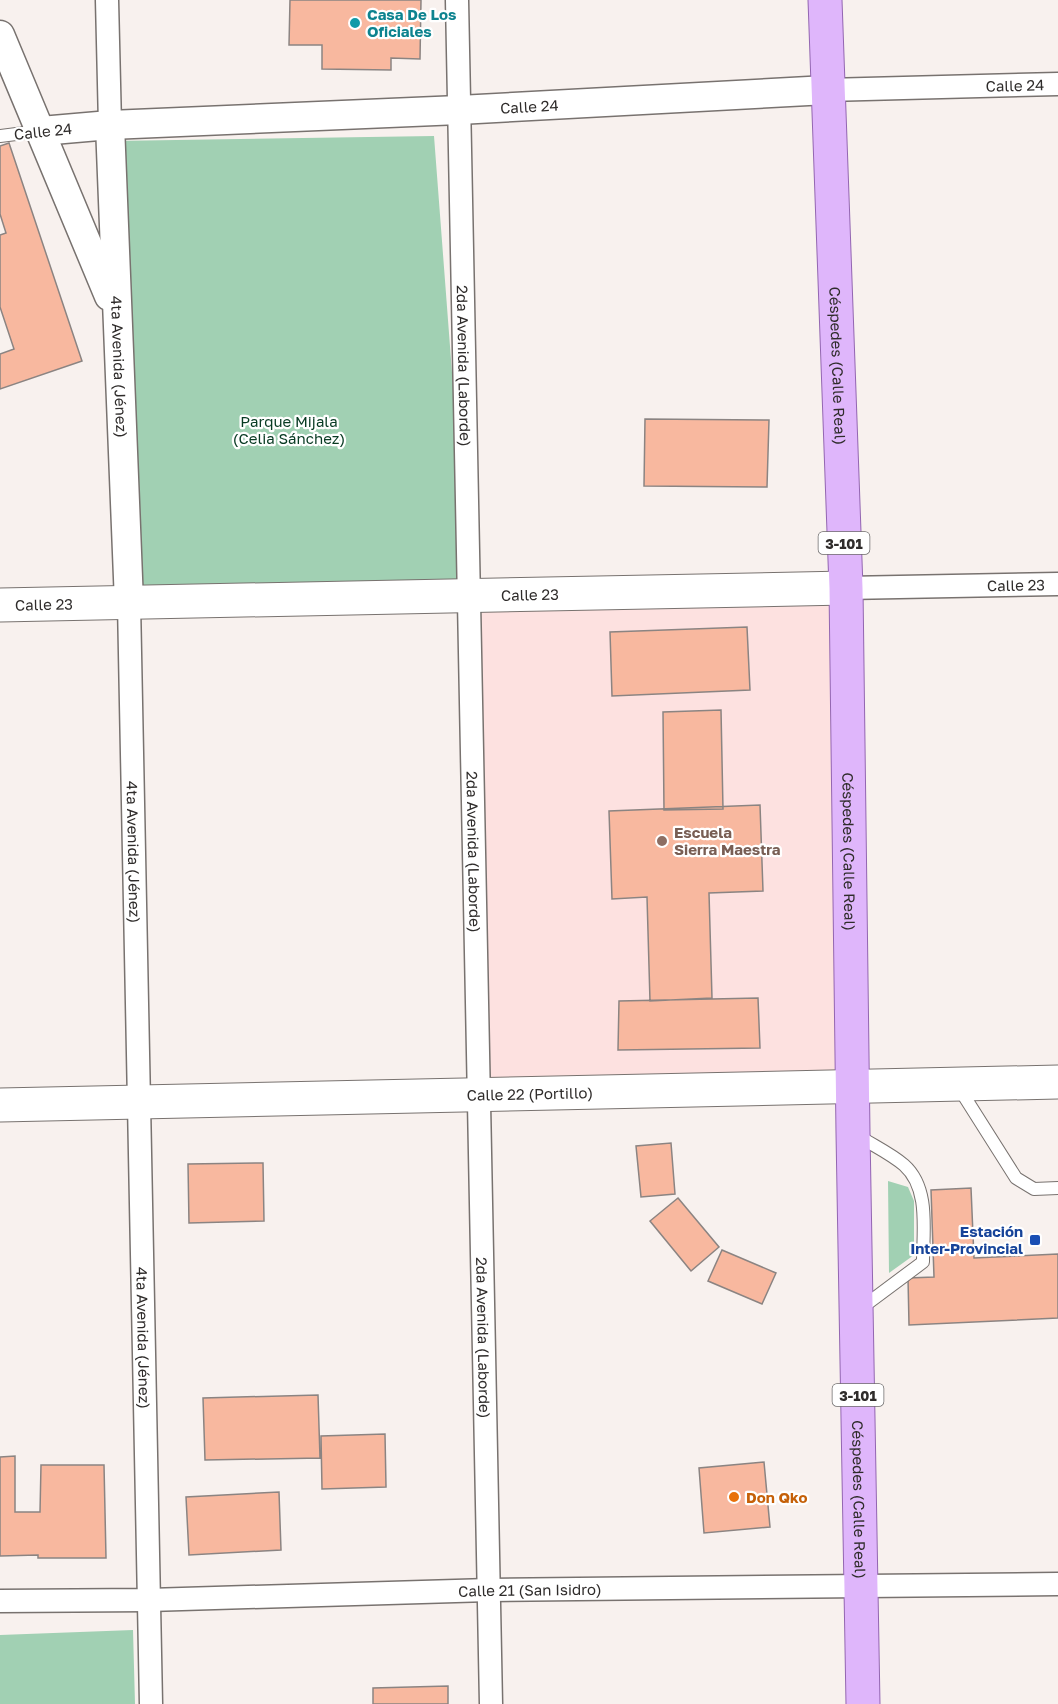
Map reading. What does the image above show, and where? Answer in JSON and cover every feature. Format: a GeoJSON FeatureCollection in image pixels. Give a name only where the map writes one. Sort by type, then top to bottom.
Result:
{"type":"FeatureCollection","features":[{"type":"Feature","properties":{"kind":"main road","name":"Céspedes (Calle Real)"},"geometry":{"type":"LineString","coordinates":[[825,0],[846,588],[852,1086],[864,1704]]}},
{"type":"Feature","properties":{"kind":"main road","name":"Calle 23"},"geometry":{"type":"LineString","coordinates":[[0,606],[846,588]]}},
{"type":"Feature","properties":{"kind":"main road","name":"Calle 22 (Portillo)"},"geometry":{"type":"LineString","coordinates":[[0,1105],[1058,1082]]}},
{"type":"Feature","properties":{"kind":"street","name":"4ta Avenida (Jénez)"},"geometry":{"type":"LineString","coordinates":[[107,0],[116,315],[129,603],[151,1704]]}},
{"type":"Feature","properties":{"kind":"street","name":"2da Avenida (Laborde)"},"geometry":{"type":"LineString","coordinates":[[457,0],[491,1704]]}},
{"type":"Feature","properties":{"kind":"street"},"geometry":{"type":"LineString","coordinates":[[0,35],[116,315]]}},
{"type":"Feature","properties":{"kind":"street","name":"Calle 24"},"geometry":{"type":"LineString","coordinates":[[41,131],[110,125],[459,110],[827,90],[1058,84]]}},
{"type":"Feature","properties":{"kind":"street","name":"Calle 23"},"geometry":{"type":"LineString","coordinates":[[846,588],[1058,584]]}},
{"type":"Feature","properties":{"kind":"street","name":"Calle 21 (San Isidro)"},"geometry":{"type":"LineString","coordinates":[[0,1601],[149,1600],[489,1590],[1058,1584]]}},
{"type":"Feature","properties":{"kind":"lane","name":"Calle 24"},"geometry":{"type":"LineString","coordinates":[[0,136],[41,131]]}},
{"type":"Feature","properties":{"kind":"lane"},"geometry":{"type":"LineString","coordinates":[[957,1085],[1016,1178],[1034,1189],[1058,1188]]}},
{"type":"Feature","properties":{"kind":"lane"},"geometry":{"type":"LineString","coordinates":[[853,1133],[903,1165],[918,1182],[922,1198],[923,1251],[923,1262],[856,1312]]}},
{"type":"Feature","properties":{"kind":"shaded area","name":"Escuela Sierra Maestra"},"geometry":{"type":"Polygon","coordinates":[[[846,588],[852,1086],[479,1095],[469,596],[846,588]]]}},
{"type":"Feature","properties":{"kind":"green space","name":"Parque Mijala (Celia Sánchez)"},"geometry":{"type":"Polygon","coordinates":[[[434,136],[469,596],[129,603],[112,141],[434,136]]]}},
{"type":"Feature","properties":{"kind":"green space"},"geometry":{"type":"Polygon","coordinates":[[[888,1181],[908,1187],[914,1201],[914,1255],[889,1273],[888,1181]]]}},
{"type":"Feature","properties":{"kind":"green space"},"geometry":{"type":"Polygon","coordinates":[[[133,1630],[135,1704],[0,1704],[0,1635],[133,1630]]]}},
{"type":"Feature","properties":{"kind":"building","name":"Casa De Los Oficiales"},"geometry":{"type":"Polygon","coordinates":[[[290,0],[421,0],[420,59],[391,58],[391,70],[322,69],[322,45],[289,45],[290,0]]]}},
{"type":"Feature","properties":{"kind":"building"},"geometry":{"type":"Polygon","coordinates":[[[9,143],[82,361],[0,389],[0,354],[14,349],[0,307],[0,235],[6,233],[0,214],[0,146],[9,143]]]}},
{"type":"Feature","properties":{"kind":"building"},"geometry":{"type":"Polygon","coordinates":[[[645,419],[769,420],[767,487],[644,486],[645,419]]]}},
{"type":"Feature","properties":{"kind":"building"},"geometry":{"type":"Polygon","coordinates":[[[747,627],[750,690],[612,696],[610,632],[747,627]]]}},
{"type":"Feature","properties":{"kind":"building"},"geometry":{"type":"Polygon","coordinates":[[[721,710],[723,809],[664,810],[663,712],[721,710]]]}},
{"type":"Feature","properties":{"kind":"building"},"geometry":{"type":"Polygon","coordinates":[[[760,805],[763,891],[709,893],[712,998],[650,1001],[647,897],[612,899],[609,811],[760,805]]]}},
{"type":"Feature","properties":{"kind":"building"},"geometry":{"type":"Polygon","coordinates":[[[758,998],[760,1048],[618,1050],[619,1001],[758,998]]]}},
{"type":"Feature","properties":{"kind":"building"},"geometry":{"type":"Polygon","coordinates":[[[671,1143],[675,1194],[641,1197],[636,1146],[671,1143]]]}},
{"type":"Feature","properties":{"kind":"building"},"geometry":{"type":"Polygon","coordinates":[[[263,1163],[264,1221],[189,1223],[188,1164],[263,1163]]]}},
{"type":"Feature","properties":{"kind":"building"},"geometry":{"type":"Polygon","coordinates":[[[971,1188],[974,1258],[1058,1254],[1058,1318],[909,1325],[908,1278],[934,1277],[931,1190],[971,1188]]]}},
{"type":"Feature","properties":{"kind":"building"},"geometry":{"type":"Polygon","coordinates":[[[678,1198],[719,1247],[691,1271],[650,1221],[678,1198]]]}},
{"type":"Feature","properties":{"kind":"building"},"geometry":{"type":"Polygon","coordinates":[[[722,1250],[776,1273],[762,1304],[708,1281],[722,1250]]]}},
{"type":"Feature","properties":{"kind":"building"},"geometry":{"type":"Polygon","coordinates":[[[318,1395],[320,1458],[205,1460],[203,1398],[318,1395]]]}},
{"type":"Feature","properties":{"kind":"building"},"geometry":{"type":"Polygon","coordinates":[[[385,1434],[386,1487],[322,1489],[321,1436],[385,1434]]]}},
{"type":"Feature","properties":{"kind":"building"},"geometry":{"type":"Polygon","coordinates":[[[15,1456],[15,1512],[40,1512],[41,1465],[104,1465],[106,1558],[0,1556],[0,1457],[15,1456]]]}},
{"type":"Feature","properties":{"kind":"building","name":"Don Qko"},"geometry":{"type":"Polygon","coordinates":[[[764,1462],[770,1527],[704,1533],[699,1468],[764,1462]]]}},
{"type":"Feature","properties":{"kind":"building"},"geometry":{"type":"Polygon","coordinates":[[[279,1492],[281,1550],[189,1555],[186,1497],[279,1492]]]}},
{"type":"Feature","properties":{"kind":"building"},"geometry":{"type":"Polygon","coordinates":[[[448,1686],[448,1704],[373,1704],[373,1688],[448,1686]]]}},
{"type":"Feature","properties":{"kind":"place","name":"Casa De Los Oficiales"},"geometry":{"type":"Point","coordinates":[355,23]}},
{"type":"Feature","properties":{"kind":"place","name":"Escuela Sierra Maestra"},"geometry":{"type":"Point","coordinates":[662,841]}},
{"type":"Feature","properties":{"kind":"place","name":"Estación Inter-Provincial"},"geometry":{"type":"Point","coordinates":[1035,1240]}},
{"type":"Feature","properties":{"kind":"place","name":"Don Qko"},"geometry":{"type":"Point","coordinates":[734,1497]}}]}
